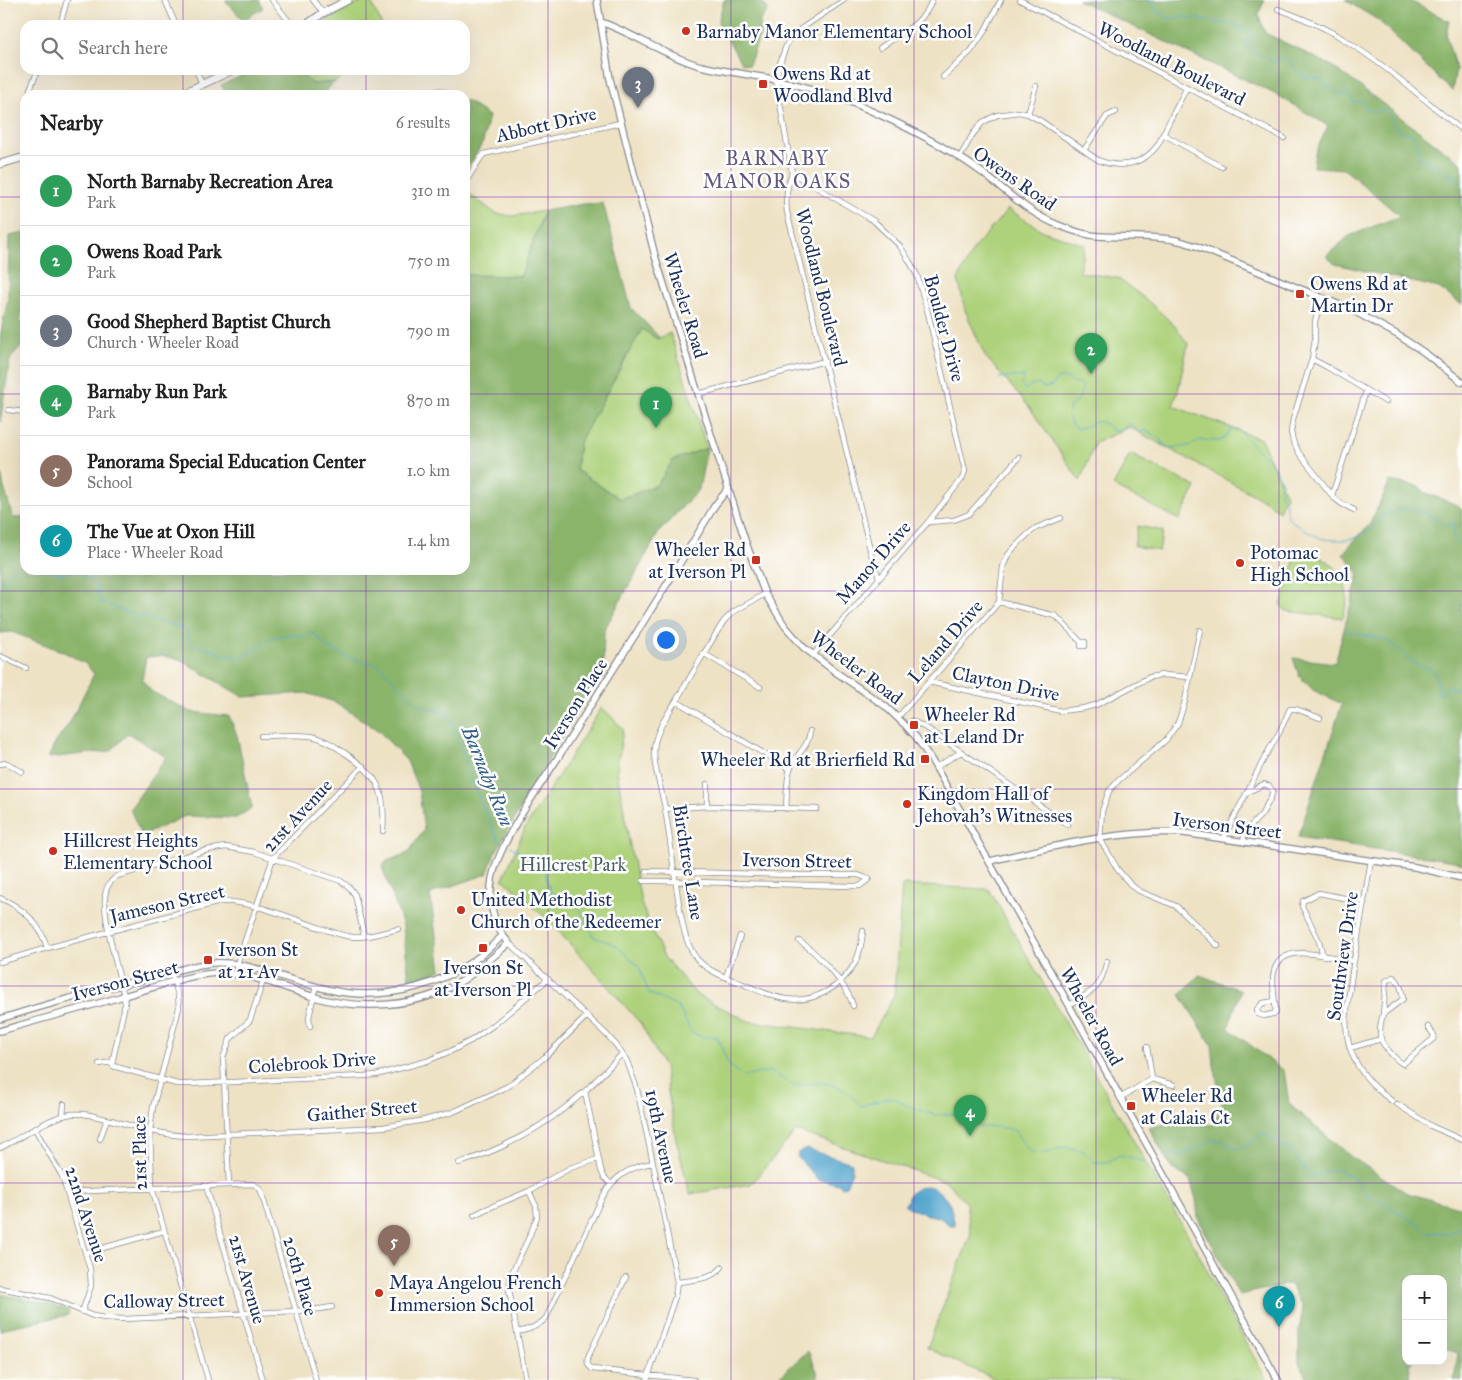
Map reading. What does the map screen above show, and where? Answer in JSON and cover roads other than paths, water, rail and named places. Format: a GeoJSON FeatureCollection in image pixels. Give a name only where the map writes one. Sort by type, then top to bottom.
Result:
{"type":"FeatureCollection","features":[{"type":"Feature","properties":{"kind":"main road"},"geometry":{"type":"LineString","coordinates":[[313,20],[348,0]]}},
{"type":"Feature","properties":{"kind":"main road","name":"Wheeler Road"},"geometry":{"type":"LineString","coordinates":[[597,0],[610,79],[662,280],[728,489],[765,594],[785,626],[798,642],[898,717],[916,737],[936,767],[1278,1380]]}},
{"type":"Feature","properties":{"kind":"main road","name":"Owens Road"},"geometry":{"type":"LineString","coordinates":[[601,22],[685,61],[804,87],[857,105],[921,135],[960,157],[1033,212],[1058,225],[1097,236],[1145,236],[1180,241],[1323,297],[1352,310],[1396,334],[1425,353],[1462,382]]}},
{"type":"Feature","properties":{"kind":"main road"},"geometry":{"type":"LineString","coordinates":[[189,90],[222,75]]}},
{"type":"Feature","properties":{"kind":"main road"},"geometry":{"type":"LineString","coordinates":[[0,164],[20,158]]}},
{"type":"Feature","properties":{"kind":"main road","name":"Iverson Place"},"geometry":{"type":"LineString","coordinates":[[509,943],[502,936],[497,926],[492,904],[491,887],[496,867],[511,834],[718,501],[728,489]]}},
{"type":"Feature","properties":{"kind":"main road","name":"Iverson Street"},"geometry":{"type":"LineString","coordinates":[[989,861],[1100,839],[1168,832],[1223,838],[1371,860],[1433,870],[1462,878]]}},
{"type":"Feature","properties":{"kind":"main road","name":"Iverson Street"},"geometry":{"type":"LineString","coordinates":[[0,1019],[122,984],[194,966],[212,964],[237,964],[340,992],[364,994],[392,992],[413,988],[441,979],[480,956],[502,936]]}},
{"type":"Feature","properties":{"kind":"main road","name":"Iverson Street"},"geometry":{"type":"LineString","coordinates":[[0,1031],[174,982],[216,973],[235,974],[337,1002],[360,1005],[414,1000],[460,982],[509,943]]}},
{"type":"Feature","properties":{"kind":"street"},"geometry":{"type":"LineString","coordinates":[[61,20],[67,0]]}},
{"type":"Feature","properties":{"kind":"street"},"geometry":{"type":"LineString","coordinates":[[165,0],[174,20]]}},
{"type":"Feature","properties":{"kind":"street"},"geometry":{"type":"LineString","coordinates":[[272,0],[288,20]]}},
{"type":"Feature","properties":{"kind":"street"},"geometry":{"type":"LineString","coordinates":[[313,0],[323,13]]}},
{"type":"Feature","properties":{"kind":"street","name":"Woodland Boulevard"},"geometry":{"type":"LineString","coordinates":[[844,0],[790,38],[776,80],[792,173],[788,182],[786,197],[788,212],[871,554],[879,578]]}},
{"type":"Feature","properties":{"kind":"street"},"geometry":{"type":"LineString","coordinates":[[880,48],[921,19],[927,12],[932,0]]}},
{"type":"Feature","properties":{"kind":"street"},"geometry":{"type":"LineString","coordinates":[[943,77],[972,51],[1001,0]]}},
{"type":"Feature","properties":{"kind":"street","name":"Woodland Boulevard"},"geometry":{"type":"LineString","coordinates":[[1020,0],[1284,138]]}},
{"type":"Feature","properties":{"kind":"street"},"geometry":{"type":"LineString","coordinates":[[1278,9],[1302,18],[1342,38],[1387,70],[1462,130]]}},
{"type":"Feature","properties":{"kind":"street"},"geometry":{"type":"LineString","coordinates":[[30,90],[36,75]]}},
{"type":"Feature","properties":{"kind":"street"},"geometry":{"type":"LineString","coordinates":[[198,75],[202,84]]}},
{"type":"Feature","properties":{"kind":"street"},"geometry":{"type":"LineString","coordinates":[[1028,114],[1036,86]]}},
{"type":"Feature","properties":{"kind":"street"},"geometry":{"type":"LineString","coordinates":[[960,157],[972,134],[990,118],[1009,112],[1019,112],[1028,114],[1048,125],[1098,160],[1107,164],[1123,165],[1142,160],[1150,154],[1163,134],[1187,87]]}},
{"type":"Feature","properties":{"kind":"street"},"geometry":{"type":"LineString","coordinates":[[1084,150],[1106,116],[1116,112]]}},
{"type":"Feature","properties":{"kind":"street","name":"Abbott Drive"},"geometry":{"type":"LineString","coordinates":[[470,175],[484,154],[620,122]]}},
{"type":"Feature","properties":{"kind":"street"},"geometry":{"type":"LineString","coordinates":[[1163,134],[1222,167]]}},
{"type":"Feature","properties":{"kind":"street","name":"Boulder Drive"},"geometry":{"type":"LineString","coordinates":[[792,173],[874,221],[900,246],[917,275],[928,313],[941,374],[965,468],[964,476],[954,488]]}},
{"type":"Feature","properties":{"kind":"street"},"geometry":{"type":"LineString","coordinates":[[1323,297],[1315,321],[1312,359],[1293,419],[1291,432],[1299,453],[1332,495],[1342,504],[1354,510]]}},
{"type":"Feature","properties":{"kind":"street"},"geometry":{"type":"LineString","coordinates":[[1312,359],[1386,402]]}},
{"type":"Feature","properties":{"kind":"street"},"geometry":{"type":"LineString","coordinates":[[698,394],[824,361]]}},
{"type":"Feature","properties":{"kind":"street"},"geometry":{"type":"LineString","coordinates":[[1332,495],[1366,390]]}},
{"type":"Feature","properties":{"kind":"street"},"geometry":{"type":"LineString","coordinates":[[8,410],[20,411]]}},
{"type":"Feature","properties":{"kind":"street"},"geometry":{"type":"LineString","coordinates":[[928,522],[954,520],[969,514],[1019,457]]}},
{"type":"Feature","properties":{"kind":"street","name":"Manor Drive"},"geometry":{"type":"LineString","coordinates":[[813,655],[928,522],[954,488]]}},
{"type":"Feature","properties":{"kind":"street","name":"Leland Drive"},"geometry":{"type":"LineString","coordinates":[[898,717],[998,602],[1001,574],[1008,555],[1036,528],[1061,518]]}},
{"type":"Feature","properties":{"kind":"street","name":"Birchtree Lane"},"geometry":{"type":"LineString","coordinates":[[765,594],[728,616],[703,653],[662,722],[654,747],[654,758],[666,809],[674,882],[682,923],[689,947],[703,965],[726,977],[768,994],[796,1000],[818,996],[828,992],[840,983],[855,963],[863,930]]}},
{"type":"Feature","properties":{"kind":"street"},"geometry":{"type":"LineString","coordinates":[[998,602],[1056,616],[1080,642]]}},
{"type":"Feature","properties":{"kind":"street"},"geometry":{"type":"LineString","coordinates":[[1200,630],[1182,712],[1173,731],[1166,740],[1119,780],[1109,791],[1102,812],[1100,839],[1118,870],[1130,884],[1139,891],[1176,906],[1218,946]]}},
{"type":"Feature","properties":{"kind":"street"},"geometry":{"type":"LineString","coordinates":[[703,653],[760,687]]}},
{"type":"Feature","properties":{"kind":"street"},"geometry":{"type":"LineString","coordinates":[[0,656],[26,668]]}},
{"type":"Feature","properties":{"kind":"street","name":"Clayton Drive"},"geometry":{"type":"LineString","coordinates":[[929,682],[1062,711],[1096,705],[1150,677],[1163,675],[1190,677]]}},
{"type":"Feature","properties":{"kind":"street"},"geometry":{"type":"LineString","coordinates":[[676,701],[790,769]]}},
{"type":"Feature","properties":{"kind":"street"},"geometry":{"type":"LineString","coordinates":[[1223,838],[1280,733],[1290,709],[1296,709],[1320,718]]}},
{"type":"Feature","properties":{"kind":"street"},"geometry":{"type":"LineString","coordinates":[[912,721],[924,727],[1068,825]]}},
{"type":"Feature","properties":{"kind":"street"},"geometry":{"type":"LineString","coordinates":[[786,809],[790,769],[798,753],[807,744],[810,732]]}},
{"type":"Feature","properties":{"kind":"street"},"geometry":{"type":"LineString","coordinates":[[261,736],[304,735],[318,737],[363,766],[373,776],[381,794],[384,818],[383,831]]}},
{"type":"Feature","properties":{"kind":"street"},"geometry":{"type":"LineString","coordinates":[[936,767],[961,752]]}},
{"type":"Feature","properties":{"kind":"street"},"geometry":{"type":"LineString","coordinates":[[0,764],[7,763],[22,772]]}},
{"type":"Feature","properties":{"kind":"street","name":"21st Avenue"},"geometry":{"type":"LineString","coordinates":[[235,974],[273,858],[363,766]]}},
{"type":"Feature","properties":{"kind":"street"},"geometry":{"type":"LineString","coordinates":[[707,784],[707,806]]}},
{"type":"Feature","properties":{"kind":"street"},"geometry":{"type":"LineString","coordinates":[[1244,842],[1244,833],[1262,814],[1273,791],[1264,784],[1247,792]]}},
{"type":"Feature","properties":{"kind":"street"},"geometry":{"type":"LineString","coordinates":[[666,809],[707,806],[817,809]]}},
{"type":"Feature","properties":{"kind":"street"},"geometry":{"type":"LineString","coordinates":[[99,1064],[113,1064],[125,1004],[104,904],[106,891],[112,880],[118,876],[207,850],[226,847],[254,852],[342,881],[356,898],[364,936]]}},
{"type":"Feature","properties":{"kind":"street","name":"Southview Drive"},"geometry":{"type":"LineString","coordinates":[[1371,860],[1346,1012],[1347,1036],[1356,1062],[1367,1079],[1392,1100]]}},
{"type":"Feature","properties":{"kind":"street","name":"Iverson Street"},"geometry":{"type":"LineString","coordinates":[[643,881],[860,886],[868,879],[858,875],[646,871]]}},
{"type":"Feature","properties":{"kind":"street"},"geometry":{"type":"LineString","coordinates":[[1323,956],[1319,941],[1302,906],[1303,901],[1319,893],[1364,902]]}},
{"type":"Feature","properties":{"kind":"street"},"geometry":{"type":"LineString","coordinates":[[0,898],[11,902],[30,917],[45,939],[48,948]]}},
{"type":"Feature","properties":{"kind":"street","name":"Jameson Street"},"geometry":{"type":"LineString","coordinates":[[0,962],[220,902],[240,902],[353,937],[398,929]]}},
{"type":"Feature","properties":{"kind":"street"},"geometry":{"type":"LineString","coordinates":[[726,977],[740,936]]}},
{"type":"Feature","properties":{"kind":"street"},"geometry":{"type":"LineString","coordinates":[[799,942],[817,955],[850,996],[853,1006]]}},
{"type":"Feature","properties":{"kind":"street","name":"19th Avenue"},"geometry":{"type":"LineString","coordinates":[[509,943],[607,1035],[622,1054],[632,1072],[654,1163],[677,1282],[675,1297],[647,1377]]}},
{"type":"Feature","properties":{"kind":"street"},"geometry":{"type":"LineString","coordinates":[[1275,1001],[1260,1005],[1257,1012],[1264,1016],[1275,1014],[1275,1001],[1273,978],[1275,968],[1284,957],[1298,952],[1354,961]]}},
{"type":"Feature","properties":{"kind":"street"},"geometry":{"type":"LineString","coordinates":[[1069,1005],[1098,987],[1108,960]]}},
{"type":"Feature","properties":{"kind":"street","name":"21st Place"},"geometry":{"type":"LineString","coordinates":[[171,972],[178,996],[179,1008],[153,1107],[150,1130],[152,1188],[208,1380]]}},
{"type":"Feature","properties":{"kind":"street"},"geometry":{"type":"LineString","coordinates":[[67,1192],[229,1186],[223,1060],[233,1035],[250,1020],[266,972]]}},
{"type":"Feature","properties":{"kind":"street"},"geometry":{"type":"LineString","coordinates":[[1383,1014],[1403,999],[1403,994],[1397,980],[1393,977],[1386,982],[1381,1023],[1381,1039],[1398,1061],[1404,1064],[1433,1039],[1434,1035],[1428,1027]]}},
{"type":"Feature","properties":{"kind":"street","name":"Colebrook Drive"},"geometry":{"type":"LineString","coordinates":[[113,1064],[177,1084],[376,1074],[427,1061],[472,1040],[548,979]]}},
{"type":"Feature","properties":{"kind":"street"},"geometry":{"type":"LineString","coordinates":[[310,1026],[309,1017],[316,986]]}},
{"type":"Feature","properties":{"kind":"street","name":"Gaither Street"},"geometry":{"type":"LineString","coordinates":[[0,1148],[63,1116],[83,1113],[176,1136],[384,1127],[425,1120],[453,1112],[508,1086],[546,1057],[587,1016]]}},
{"type":"Feature","properties":{"kind":"street"},"geometry":{"type":"LineString","coordinates":[[1350,1048],[1381,1039]]}},
{"type":"Feature","properties":{"kind":"street"},"geometry":{"type":"LineString","coordinates":[[1147,1047],[1152,1079]]}},
{"type":"Feature","properties":{"kind":"street"},"geometry":{"type":"LineString","coordinates":[[458,1163],[474,1159],[515,1141],[558,1113],[585,1091],[622,1054]]}},
{"type":"Feature","properties":{"kind":"street"},"geometry":{"type":"LineString","coordinates":[[1120,1098],[1152,1079],[1174,1085]]}},
{"type":"Feature","properties":{"kind":"street"},"geometry":{"type":"LineString","coordinates":[[585,1091],[598,1160],[603,1174],[611,1184]]}},
{"type":"Feature","properties":{"kind":"street"},"geometry":{"type":"LineString","coordinates":[[63,1116],[64,1104]]}},
{"type":"Feature","properties":{"kind":"street"},"geometry":{"type":"LineString","coordinates":[[1397,1104],[1431,1126],[1462,1140]]}},
{"type":"Feature","properties":{"kind":"street"},"geometry":{"type":"LineString","coordinates":[[100,1139],[107,1119]]}},
{"type":"Feature","properties":{"kind":"street","name":"22nd Avenue"},"geometry":{"type":"LineString","coordinates":[[35,1129],[58,1168],[86,1253],[90,1269],[91,1286],[82,1312]]}},
{"type":"Feature","properties":{"kind":"street"},"geometry":{"type":"LineString","coordinates":[[474,1216],[529,1191],[570,1168],[598,1160]]}},
{"type":"Feature","properties":{"kind":"street"},"geometry":{"type":"LineString","coordinates":[[517,1332],[540,1325],[546,1318],[602,1198],[611,1184],[632,1168],[654,1163]]}},
{"type":"Feature","properties":{"kind":"street","name":"20th Place"},"geometry":{"type":"LineString","coordinates":[[229,1186],[253,1184],[261,1191],[316,1380]]}},
{"type":"Feature","properties":{"kind":"street","name":"21st Avenue"},"geometry":{"type":"LineString","coordinates":[[206,1186],[262,1380]]}},
{"type":"Feature","properties":{"kind":"street"},"geometry":{"type":"LineString","coordinates":[[526,1380],[509,1294],[509,1285],[511,1275],[537,1217],[536,1206],[529,1191]]}},
{"type":"Feature","properties":{"kind":"street"},"geometry":{"type":"LineString","coordinates":[[86,1253],[164,1231]]}},
{"type":"Feature","properties":{"kind":"street"},"geometry":{"type":"LineString","coordinates":[[677,1282],[712,1275],[722,1267]]}},
{"type":"Feature","properties":{"kind":"street"},"geometry":{"type":"LineString","coordinates":[[626,1277],[587,1363],[592,1369],[647,1377],[694,1380]]}},
{"type":"Feature","properties":{"kind":"street","name":"Calloway Street"},"geometry":{"type":"LineString","coordinates":[[0,1288],[50,1298],[82,1312],[105,1318],[243,1314],[332,1307]]}},
{"type":"Feature","properties":{"kind":"water"},"geometry":{"type":"Polygon","coordinates":[[[807,1149],[852,1163],[852,1172],[846,1186],[843,1187],[816,1178],[797,1156],[799,1152],[807,1149]]]}},
{"type":"Feature","properties":{"kind":"water"},"geometry":{"type":"Polygon","coordinates":[[[926,1186],[936,1189],[948,1201],[955,1225],[950,1225],[939,1217],[924,1214],[904,1205],[911,1193],[916,1189],[926,1186]]]}},
{"type":"Feature","properties":{"kind":"waterway"},"geometry":{"type":"LineString","coordinates":[[1144,0],[1154,2],[1155,10],[1168,18],[1182,16],[1190,19],[1199,18],[1202,22],[1210,20],[1237,26],[1252,37],[1252,40],[1247,40],[1244,43],[1252,52],[1275,62],[1287,58],[1292,61],[1295,70],[1303,74],[1304,78],[1315,77],[1321,79],[1328,87],[1333,87],[1341,97],[1346,92],[1354,102],[1361,101],[1364,103],[1365,109],[1372,111],[1386,110],[1392,118],[1396,129],[1411,134],[1415,139],[1420,152],[1418,158],[1422,161],[1426,159],[1447,175],[1455,176],[1457,180],[1462,182]]}},
{"type":"Feature","properties":{"kind":"waterway"},"geometry":{"type":"LineString","coordinates":[[999,378],[1024,376],[1021,385],[1026,390],[1030,386],[1038,384],[1044,388],[1052,386],[1058,378],[1068,379],[1075,384],[1082,384],[1079,397],[1070,406],[1068,416],[1072,425],[1078,429],[1096,422],[1104,423],[1112,431],[1122,430],[1132,424],[1139,433],[1145,430],[1159,438],[1170,448],[1189,446],[1201,440],[1220,441],[1232,428],[1238,429],[1261,454],[1268,458],[1276,469],[1282,483],[1280,493],[1286,502],[1286,511],[1290,520],[1320,538],[1340,540],[1355,538],[1367,532],[1381,521],[1382,514],[1392,514],[1397,509],[1407,508],[1433,516],[1443,525],[1448,526],[1455,522],[1453,536],[1462,545]]}},
{"type":"Feature","properties":{"kind":"waterway","name":"Barnaby Run"},"geometry":{"type":"LineString","coordinates":[[0,583],[6,580],[20,564]]}},
{"type":"Feature","properties":{"kind":"waterway","name":"Barnaby Run"},"geometry":{"type":"LineString","coordinates":[[82,575],[95,583],[100,601],[122,611],[184,628],[193,645],[209,648],[225,656],[243,658],[273,637],[292,634],[303,637],[314,633],[326,647],[349,658],[378,664],[416,704],[449,715],[477,793],[499,841]]}},
{"type":"Feature","properties":{"kind":"waterway"},"geometry":{"type":"LineString","coordinates":[[1346,630],[1388,641],[1413,662],[1433,670],[1439,694],[1443,694],[1448,686],[1455,690],[1462,685]]}},
{"type":"Feature","properties":{"kind":"waterway","name":"Barnaby Run"},"geometry":{"type":"LineString","coordinates":[[510,846],[546,868],[546,879],[551,893],[568,899],[577,907],[594,937],[614,944],[629,957],[639,967],[649,993],[678,1007],[692,1033],[707,1038],[717,1036],[729,1066],[744,1077],[770,1071],[794,1086],[813,1083],[832,1085],[846,1092],[861,1106],[891,1097],[908,1106],[935,1115],[954,1114],[980,1127],[999,1127],[1014,1130],[1030,1152],[1046,1153],[1064,1147],[1083,1151],[1094,1162],[1107,1162],[1120,1155],[1144,1162]]}},
{"type":"Feature","properties":{"kind":"waterway","name":"Barnaby Run"},"geometry":{"type":"LineString","coordinates":[[1163,1155],[1176,1155],[1187,1152],[1209,1140],[1222,1141],[1237,1149],[1247,1146],[1262,1133],[1291,1150],[1302,1167],[1312,1176],[1338,1169],[1354,1179],[1367,1194],[1429,1232],[1450,1233],[1462,1228]]}},
{"type":"Feature","properties":{"kind":"place","name":"Barnaby Manor Elementary School"},"geometry":{"type":"Point","coordinates":[686,31]}},
{"type":"Feature","properties":{"kind":"place","name":"Owens Rd at Woodland Blvd"},"geometry":{"type":"Point","coordinates":[763,84]}},
{"type":"Feature","properties":{"kind":"place","name":"Good Shepherd Baptist Church"},"geometry":{"type":"Point","coordinates":[638,108]}},
{"type":"Feature","properties":{"kind":"place","name":"Owens Rd at Martin Dr"},"geometry":{"type":"Point","coordinates":[1300,294]}},
{"type":"Feature","properties":{"kind":"place","name":"Owens Road Park"},"geometry":{"type":"Point","coordinates":[1091,374]}},
{"type":"Feature","properties":{"kind":"place","name":"North Barnaby Recreation Area"},"geometry":{"type":"Point","coordinates":[656,428]}},
{"type":"Feature","properties":{"kind":"place","name":"Wheeler Rd at Iverson Pl"},"geometry":{"type":"Point","coordinates":[756,560]}},
{"type":"Feature","properties":{"kind":"place","name":"Potomac High School"},"geometry":{"type":"Point","coordinates":[1240,563]}},
{"type":"Feature","properties":{"kind":"place","name":"Wheeler Rd at Leland Dr"},"geometry":{"type":"Point","coordinates":[914,725]}},
{"type":"Feature","properties":{"kind":"place","name":"Wheeler Rd at Brierfield Rd"},"geometry":{"type":"Point","coordinates":[925,759]}},
{"type":"Feature","properties":{"kind":"place","name":"Kingdom Hall of Jehovah’s Witnesses"},"geometry":{"type":"Point","coordinates":[907,804]}},
{"type":"Feature","properties":{"kind":"place","name":"Hillcrest Heights Elementary School"},"geometry":{"type":"Point","coordinates":[53,851]}},
{"type":"Feature","properties":{"kind":"place","name":"United Methodist Church of the Redeemer"},"geometry":{"type":"Point","coordinates":[461,910]}},
{"type":"Feature","properties":{"kind":"place","name":"Iverson St at Iverson Pl"},"geometry":{"type":"Point","coordinates":[483,948]}},
{"type":"Feature","properties":{"kind":"place","name":"Iverson St at 21 Av"},"geometry":{"type":"Point","coordinates":[208,960]}},
{"type":"Feature","properties":{"kind":"place","name":"Wheeler Rd at Calais Ct"},"geometry":{"type":"Point","coordinates":[1131,1106]}},
{"type":"Feature","properties":{"kind":"place","name":"Barnaby Run Park"},"geometry":{"type":"Point","coordinates":[970,1136]}},
{"type":"Feature","properties":{"kind":"place","name":"Panorama Special Education Center"},"geometry":{"type":"Point","coordinates":[394,1266]}},
{"type":"Feature","properties":{"kind":"place","name":"Maya Angelou French Immersion School"},"geometry":{"type":"Point","coordinates":[379,1293]}},
{"type":"Feature","properties":{"kind":"place","name":"The Vue at Oxon Hill"},"geometry":{"type":"Point","coordinates":[1279,1327]}},
{"type":"Feature","properties":{"kind":"district","name":"BARNABY MANOR OAKS"},"geometry":{"type":"Point","coordinates":[777,170]}},
{"type":"Feature","properties":{"kind":"park label","name":"Hillcrest Park"},"geometry":{"type":"Point","coordinates":[573,864]}}]}
